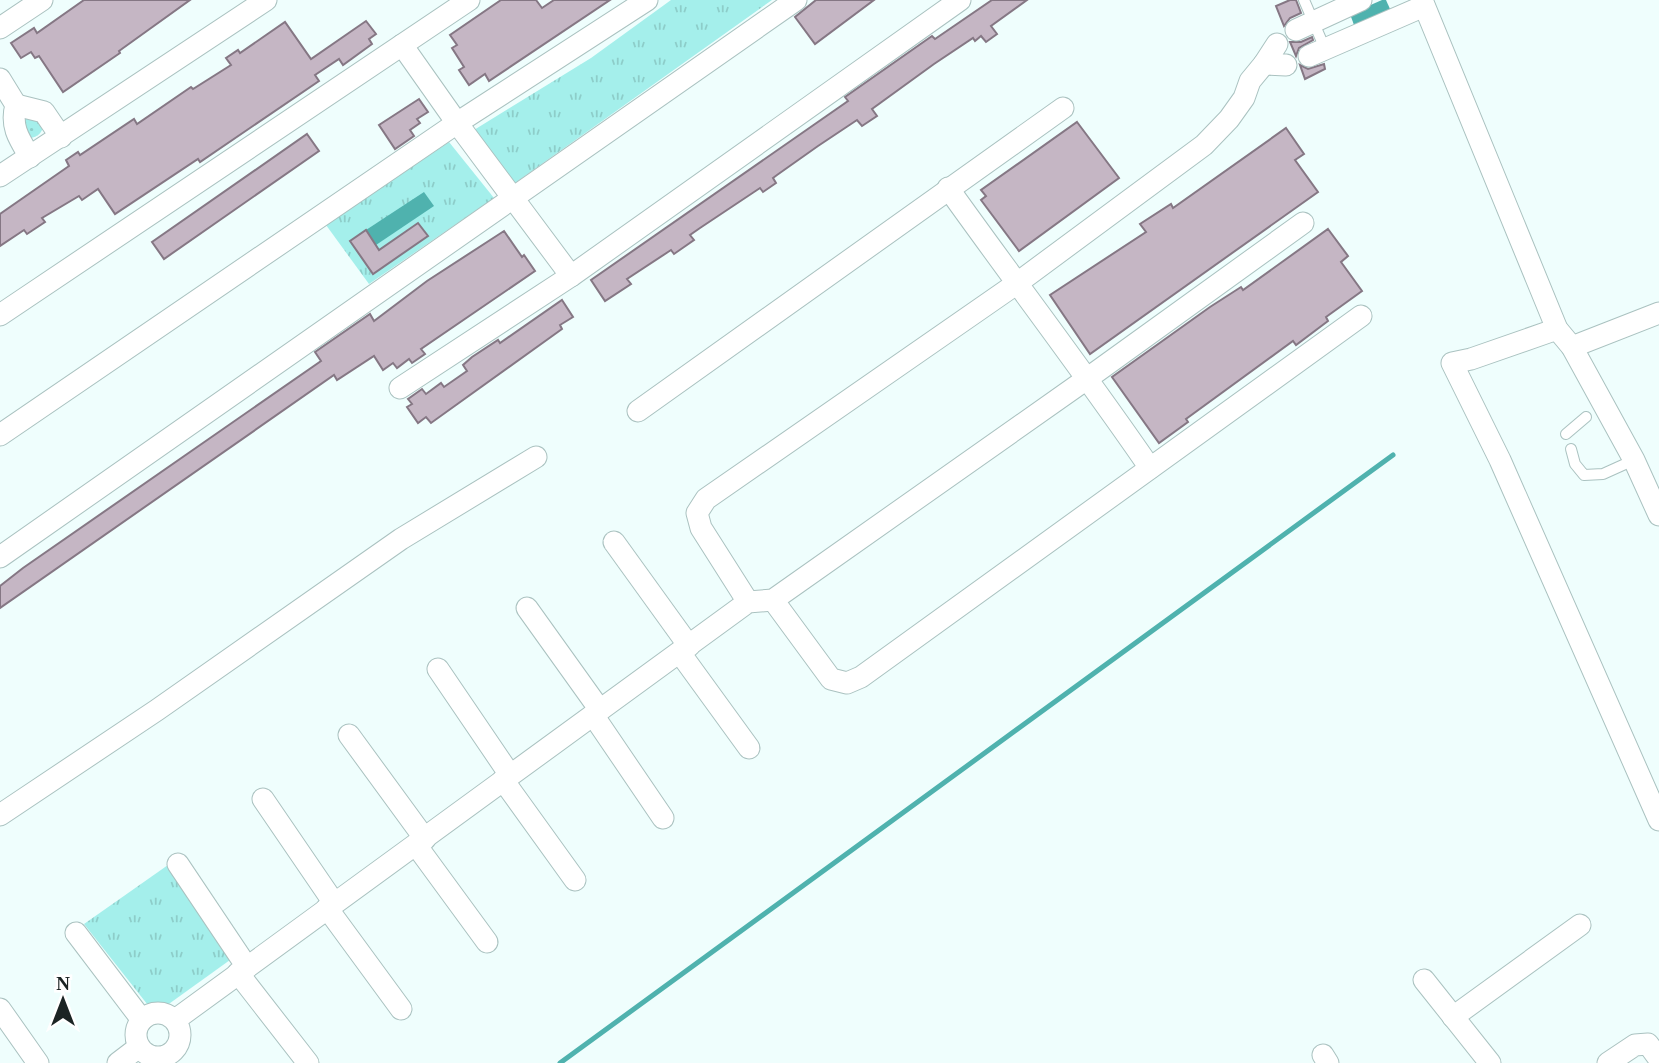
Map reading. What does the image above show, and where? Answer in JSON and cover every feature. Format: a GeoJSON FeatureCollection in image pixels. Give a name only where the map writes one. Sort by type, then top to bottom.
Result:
{"type":"FeatureCollection","features":[{"type":"Feature","properties":{"kind":"street"},"geometry":{"type":"LineString","coordinates":[[0,28],[42,0]]}},
{"type":"Feature","properties":{"kind":"street"},"geometry":{"type":"LineString","coordinates":[[0,176],[266,0]]}},
{"type":"Feature","properties":{"kind":"street"},"geometry":{"type":"LineString","coordinates":[[0,315],[469,0]]}},
{"type":"Feature","properties":{"kind":"street"},"geometry":{"type":"LineString","coordinates":[[0,435],[457,123],[647,0]]}},
{"type":"Feature","properties":{"kind":"street"},"geometry":{"type":"LineString","coordinates":[[0,557],[796,0]]}},
{"type":"Feature","properties":{"kind":"street"},"geometry":{"type":"LineString","coordinates":[[400,388],[571,276],[960,0]]}},
{"type":"Feature","properties":{"kind":"street"},"geometry":{"type":"LineString","coordinates":[[1305,26],[1360,0]]}},
{"type":"Feature","properties":{"kind":"street"},"geometry":{"type":"LineString","coordinates":[[1317,53],[1423,3],[1557,329],[1572,347],[1634,460],[1653,488],[1659,515]]}},
{"type":"Feature","properties":{"kind":"street"},"geometry":{"type":"LineString","coordinates":[[748,602],[701,528],[697,513],[706,499],[1016,284],[1216,134],[1244,98],[1250,81],[1275,64],[1277,44]]}},
{"type":"Feature","properties":{"kind":"street"},"geometry":{"type":"LineString","coordinates":[[402,45],[571,276]]}},
{"type":"Feature","properties":{"kind":"street"},"geometry":{"type":"LineString","coordinates":[[0,79],[16,105],[44,112],[61,137]]}},
{"type":"Feature","properties":{"kind":"street"},"geometry":{"type":"LineString","coordinates":[[16,105],[15,131],[30,157]]}},
{"type":"Feature","properties":{"kind":"street"},"geometry":{"type":"LineString","coordinates":[[638,411],[1063,108]]}},
{"type":"Feature","properties":{"kind":"street"},"geometry":{"type":"LineString","coordinates":[[948,188],[1016,284],[1088,378],[1150,468]]}},
{"type":"Feature","properties":{"kind":"street"},"geometry":{"type":"LineString","coordinates":[[175,1020],[748,602],[773,600],[1303,223]]}},
{"type":"Feature","properties":{"kind":"street"},"geometry":{"type":"LineString","coordinates":[[1572,347],[1659,313]]}},
{"type":"Feature","properties":{"kind":"street"},"geometry":{"type":"LineString","coordinates":[[773,600],[831,679],[847,683],[861,677],[1361,316]]}},
{"type":"Feature","properties":{"kind":"street"},"geometry":{"type":"LineString","coordinates":[[1557,329],[1452,363],[1500,460],[1659,820]]}},
{"type":"Feature","properties":{"kind":"street"},"geometry":{"type":"LineString","coordinates":[[0,815],[168,702],[401,539],[536,457]]}},
{"type":"Feature","properties":{"kind":"street"},"geometry":{"type":"LineString","coordinates":[[614,542],[749,748]]}},
{"type":"Feature","properties":{"kind":"street"},"geometry":{"type":"LineString","coordinates":[[527,608],[663,818]]}},
{"type":"Feature","properties":{"kind":"street"},"geometry":{"type":"LineString","coordinates":[[438,669],[575,880]]}},
{"type":"Feature","properties":{"kind":"street"},"geometry":{"type":"LineString","coordinates":[[349,735],[487,942]]}},
{"type":"Feature","properties":{"kind":"street"},"geometry":{"type":"LineString","coordinates":[[263,799],[401,1009]]}},
{"type":"Feature","properties":{"kind":"street"},"geometry":{"type":"LineString","coordinates":[[178,864],[243,970],[308,1063]]}},
{"type":"Feature","properties":{"kind":"street"},"geometry":{"type":"LineString","coordinates":[[1453,1017],[1580,925]]}},
{"type":"Feature","properties":{"kind":"street"},"geometry":{"type":"LineString","coordinates":[[76,933],[142,1020]]}},
{"type":"Feature","properties":{"kind":"street"},"geometry":{"type":"LineString","coordinates":[[1424,980],[1490,1063]]}},
{"type":"Feature","properties":{"kind":"street"},"geometry":{"type":"LineString","coordinates":[[0,1009],[38,1063]]}},
{"type":"Feature","properties":{"kind":"street"},"geometry":{"type":"LineString","coordinates":[[155,1013],[175,1020],[181,1033],[171,1059],[151,1057],[139,1048],[136,1033],[142,1020],[155,1013]]}},
{"type":"Feature","properties":{"kind":"street"},"geometry":{"type":"LineString","coordinates":[[1608,1063],[1635,1045],[1648,1044],[1659,1059]]}},
{"type":"Feature","properties":{"kind":"street"},"geometry":{"type":"LineString","coordinates":[[118,1063],[139,1048]]}},
{"type":"Feature","properties":{"kind":"lane"},"geometry":{"type":"LineString","coordinates":[[1304,0],[1305,26],[1317,53]]}},
{"type":"Feature","properties":{"kind":"lane"},"geometry":{"type":"LineString","coordinates":[[1566,434],[1586,418]]}},
{"type":"Feature","properties":{"kind":"lane"},"geometry":{"type":"LineString","coordinates":[[1571,449],[1575,464],[1584,475],[1603,474],[1634,460]]}},
{"type":"Feature","properties":{"kind":"green space"},"geometry":{"type":"Polygon","coordinates":[[[671,0],[772,0],[515,183],[474,130],[591,58],[671,0]]]}},
{"type":"Feature","properties":{"kind":"green space"},"geometry":{"type":"Polygon","coordinates":[[[30,114],[43,126],[39,134],[30,138],[20,120],[30,114]]]}},
{"type":"Feature","properties":{"kind":"green space"},"geometry":{"type":"Polygon","coordinates":[[[449,142],[494,198],[369,284],[326,225],[449,142]]]}},
{"type":"Feature","properties":{"kind":"green space"},"geometry":{"type":"Polygon","coordinates":[[[168,865],[230,960],[166,1006],[151,1009],[84,924],[168,865]]]}},
{"type":"Feature","properties":{"kind":"shaded area"},"geometry":{"type":"Polygon","coordinates":[[[1386,0],[1390,9],[1354,25],[1350,14],[1386,0]]]}},
{"type":"Feature","properties":{"kind":"shaded area"},"geometry":{"type":"Polygon","coordinates":[[[424,192],[434,206],[376,245],[366,230],[424,192]]]}},
{"type":"Feature","properties":{"kind":"building"},"geometry":{"type":"Polygon","coordinates":[[[84,0],[190,0],[63,92],[39,56],[35,58],[31,52],[21,58],[11,43],[34,28],[37,33],[84,0]]]}},
{"type":"Feature","properties":{"kind":"building"},"geometry":{"type":"Polygon","coordinates":[[[501,0],[536,0],[542,8],[554,0],[610,0],[489,81],[485,74],[469,85],[459,70],[464,67],[452,48],[457,45],[450,35],[501,0]]]}},
{"type":"Feature","properties":{"kind":"building"},"geometry":{"type":"Polygon","coordinates":[[[816,0],[874,0],[815,44],[795,17],[816,0]]]}},
{"type":"Feature","properties":{"kind":"building"},"geometry":{"type":"Polygon","coordinates":[[[992,0],[1027,0],[991,26],[997,34],[986,42],[981,36],[975,41],[973,38],[934,64],[872,109],[877,116],[862,126],[857,120],[818,146],[773,178],[776,183],[763,192],[760,188],[700,228],[690,235],[694,240],[674,254],[671,250],[627,279],[631,284],[605,301],[591,280],[848,101],[845,97],[932,36],[935,39],[992,0]]]}},
{"type":"Feature","properties":{"kind":"building"},"geometry":{"type":"Polygon","coordinates":[[[1296,0],[1301,13],[1290,18],[1284,26],[1276,6],[1296,0]]]}},
{"type":"Feature","properties":{"kind":"building"},"geometry":{"type":"Polygon","coordinates":[[[366,21],[376,34],[369,39],[372,44],[343,65],[339,59],[315,75],[319,81],[200,162],[198,159],[115,214],[98,189],[82,200],[79,196],[42,218],[45,222],[27,234],[24,230],[0,246],[0,214],[69,166],[66,160],[78,152],[80,155],[134,119],[137,124],[191,87],[193,89],[231,65],[226,58],[238,50],[240,53],[285,22],[311,59],[366,21]]]}},
{"type":"Feature","properties":{"kind":"building"},"geometry":{"type":"Polygon","coordinates":[[[1312,37],[1313,40],[1299,48],[1296,56],[1290,42],[1301,42],[1312,37]]]}},
{"type":"Feature","properties":{"kind":"building"},"geometry":{"type":"Polygon","coordinates":[[[1324,64],[1325,69],[1305,79],[1300,65],[1308,69],[1324,64]]]}},
{"type":"Feature","properties":{"kind":"building"},"geometry":{"type":"Polygon","coordinates":[[[419,99],[428,112],[417,119],[420,123],[410,130],[414,136],[395,149],[379,125],[419,99]]]}},
{"type":"Feature","properties":{"kind":"building"},"geometry":{"type":"Polygon","coordinates":[[[1077,122],[1119,178],[1019,251],[981,200],[986,196],[981,190],[1077,122]]]}},
{"type":"Feature","properties":{"kind":"building"},"geometry":{"type":"Polygon","coordinates":[[[1286,128],[1304,154],[1295,160],[1318,192],[1090,354],[1050,295],[1146,232],[1140,224],[1171,204],[1173,208],[1286,128]]]}},
{"type":"Feature","properties":{"kind":"building"},"geometry":{"type":"Polygon","coordinates":[[[307,134],[319,151],[164,259],[152,242],[307,134]]]}},
{"type":"Feature","properties":{"kind":"building"},"geometry":{"type":"Polygon","coordinates":[[[418,223],[428,236],[373,274],[350,241],[366,230],[379,250],[418,223]]]}},
{"type":"Feature","properties":{"kind":"building"},"geometry":{"type":"Polygon","coordinates":[[[1328,229],[1348,256],[1341,262],[1362,291],[1326,317],[1328,321],[1296,345],[1293,341],[1186,419],[1188,422],[1159,443],[1112,377],[1210,307],[1241,287],[1243,290],[1328,229]]]}},
{"type":"Feature","properties":{"kind":"building"},"geometry":{"type":"Polygon","coordinates":[[[504,231],[535,271],[421,349],[425,354],[412,363],[409,359],[397,368],[393,363],[383,370],[374,356],[337,380],[334,375],[0,608],[0,586],[23,568],[321,361],[315,352],[370,314],[374,321],[427,281],[504,231]]]}},
{"type":"Feature","properties":{"kind":"building"},"geometry":{"type":"Polygon","coordinates":[[[562,300],[573,317],[560,325],[562,329],[431,423],[426,417],[418,423],[407,407],[412,404],[408,399],[422,389],[426,394],[441,383],[444,387],[467,371],[463,365],[472,357],[498,340],[500,343],[562,300]]]}},
{"type":"Feature","properties":{"kind":"waterway"},"geometry":{"type":"LineString","coordinates":[[560,1063],[1393,455]]}}]}
